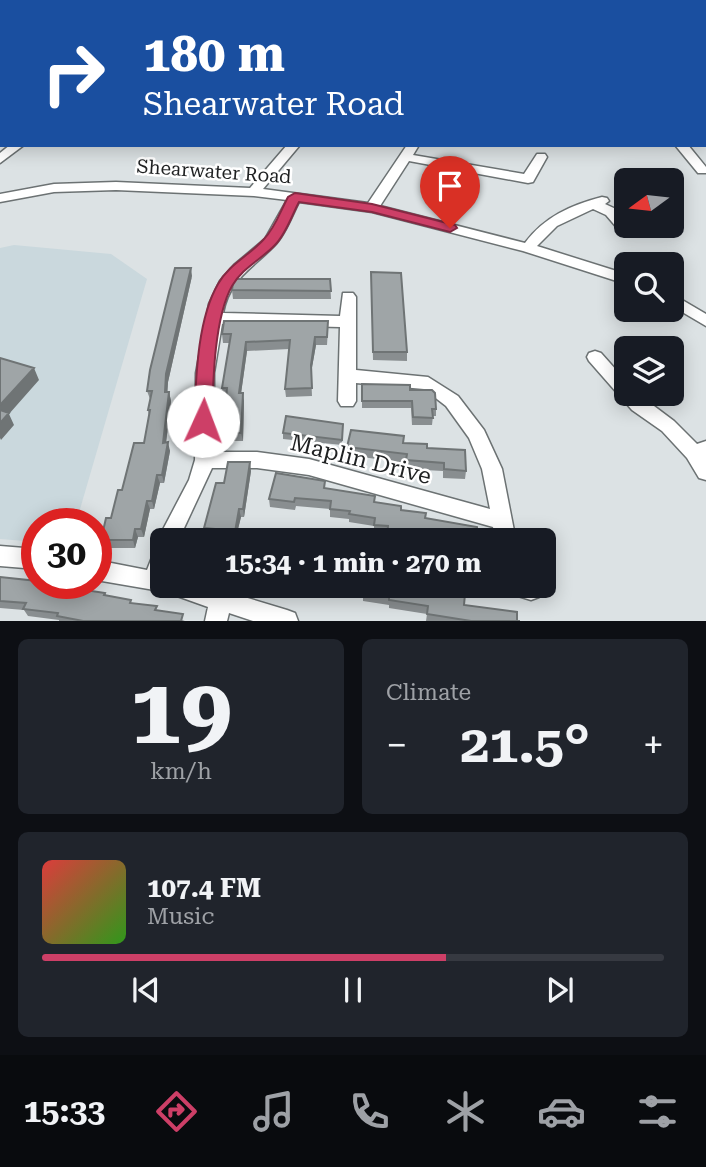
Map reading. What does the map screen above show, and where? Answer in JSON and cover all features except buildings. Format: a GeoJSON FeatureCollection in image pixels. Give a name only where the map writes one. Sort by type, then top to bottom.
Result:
{"type":"FeatureCollection","features":[{"type":"Feature","properties":{"kind":"street"},"geometry":{"type":"LineString","coordinates":[[0,159],[15,147]]}},
{"type":"Feature","properties":{"kind":"street"},"geometry":{"type":"LineString","coordinates":[[254,192],[292,147]]}},
{"type":"Feature","properties":{"kind":"street"},"geometry":{"type":"LineString","coordinates":[[683,147],[702,170]]}},
{"type":"Feature","properties":{"kind":"street"},"geometry":{"type":"LineString","coordinates":[[372,208],[410,151],[528,178],[541,157]]}},
{"type":"Feature","properties":{"kind":"street","name":"Shearwater Road"},"geometry":{"type":"LineString","coordinates":[[0,198],[54,188],[116,186],[254,192],[295,197],[372,208],[528,248],[614,275]]}},
{"type":"Feature","properties":{"kind":"street"},"geometry":{"type":"LineString","coordinates":[[174,528],[198,481],[205,460],[205,373],[213,318],[225,284],[239,268],[271,241],[295,197]]}},
{"type":"Feature","properties":{"kind":"street"},"geometry":{"type":"LineString","coordinates":[[528,248],[541,230],[555,218],[598,202],[614,216]]}},
{"type":"Feature","properties":{"kind":"street"},"geometry":{"type":"LineString","coordinates":[[347,401],[348,297]]}},
{"type":"Feature","properties":{"kind":"street"},"geometry":{"type":"LineString","coordinates":[[684,307],[706,321]]}},
{"type":"Feature","properties":{"kind":"street"},"geometry":{"type":"LineString","coordinates":[[213,318],[348,322]]}},
{"type":"Feature","properties":{"kind":"street"},"geometry":{"type":"LineString","coordinates":[[595,357],[614,378]]}},
{"type":"Feature","properties":{"kind":"street"},"geometry":{"type":"LineString","coordinates":[[347,376],[428,383],[452,401],[477,435],[492,469],[503,528]]}},
{"type":"Feature","properties":{"kind":"street"},"geometry":{"type":"LineString","coordinates":[[639,406],[700,451],[706,472]]}},
{"type":"Feature","properties":{"kind":"street","name":"Maplin Drive"},"geometry":{"type":"LineString","coordinates":[[205,460],[257,460],[309,467],[495,528]]}},
{"type":"Feature","properties":{"kind":"street"},"geometry":{"type":"LineString","coordinates":[[0,556],[21,558]]}},
{"type":"Feature","properties":{"kind":"street"},"geometry":{"type":"LineString","coordinates":[[112,573],[150,580]]}},
{"type":"Feature","properties":{"kind":"street"},"geometry":{"type":"LineString","coordinates":[[193,598],[218,611],[287,621]]}},
{"type":"Feature","properties":{"kind":"shaded area"},"geometry":{"type":"Polygon","coordinates":[[[14,245],[111,254],[147,279],[80,508],[21,508],[21,541],[0,539],[0,248],[14,245]]]}},
{"type":"Feature","properties":{"kind":"route"},"geometry":{"type":"LineString","coordinates":[[203,421],[205,373],[213,318],[225,284],[239,268],[271,241],[295,197],[372,208],[450,228]]}}]}
